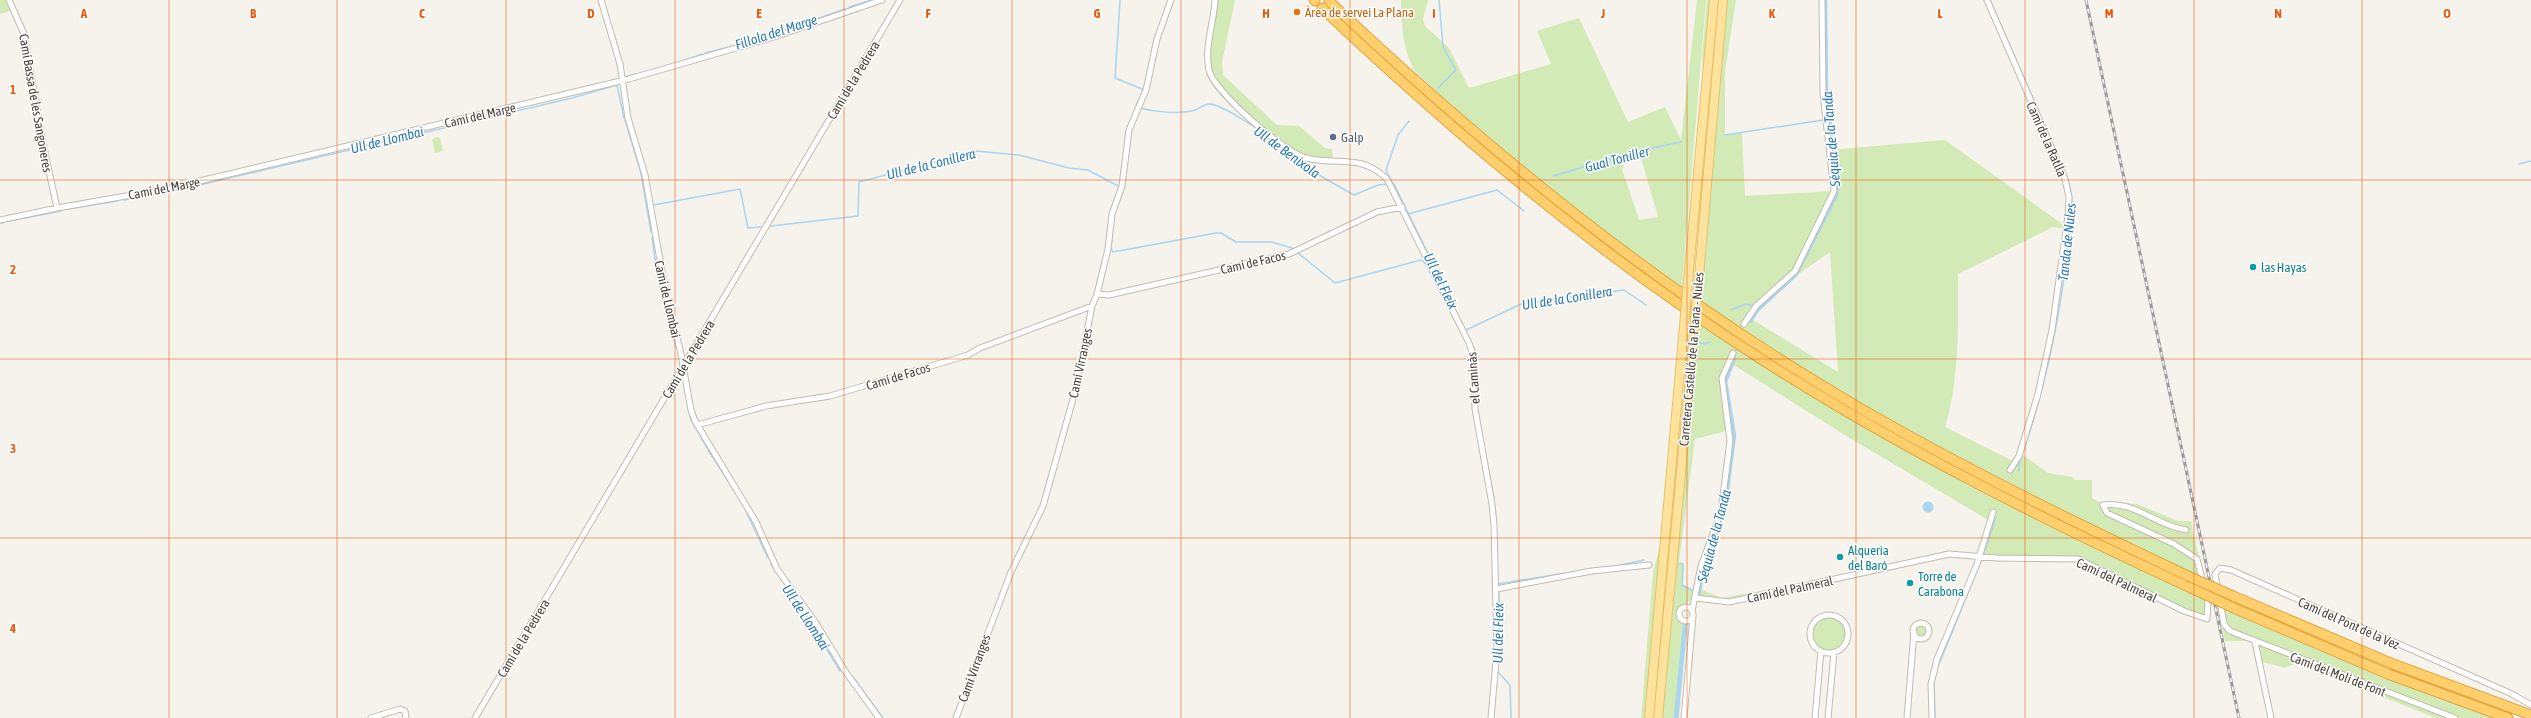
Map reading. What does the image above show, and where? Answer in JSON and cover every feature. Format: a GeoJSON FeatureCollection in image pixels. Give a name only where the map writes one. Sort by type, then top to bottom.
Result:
{"type":"FeatureCollection","features":[{"type":"Feature","properties":{"kind":"highway"},"geometry":{"type":"LineString","coordinates":[[1329,0],[1408,76],[1504,159],[1577,218],[1706,310],[1857,406],[1913,438],[2090,529],[2188,576],[2393,664],[2531,715]]}},
{"type":"Feature","properties":{"kind":"highway"},"geometry":{"type":"LineString","coordinates":[[1322,8],[1400,82],[1571,226],[1700,319],[1758,358],[1901,443],[2085,538],[2236,609],[2388,674],[2508,718]]}},
{"type":"Feature","properties":{"kind":"main road","name":"Carretera Castelló de la Plana - Nules"},"geometry":{"type":"LineString","coordinates":[[1649,718],[1714,0]]}},
{"type":"Feature","properties":{"kind":"main road","name":"Carretera Castelló de la Plana - Nules"},"geometry":{"type":"LineString","coordinates":[[1658,718],[1723,0]]}},
{"type":"Feature","properties":{"kind":"street","name":"Camí Bassa de les Sangoneres"},"geometry":{"type":"LineString","coordinates":[[9,0],[24,34],[42,139],[57,208]]}},
{"type":"Feature","properties":{"kind":"street","name":"Camí de Llombai"},"geometry":{"type":"LineString","coordinates":[[601,0],[620,64],[621,81],[628,118],[645,174],[664,289],[684,365],[691,410],[697,425],[756,522],[777,569],[816,623],[844,671],[879,718]]}},
{"type":"Feature","properties":{"kind":"street","name":"Camí del Marge"},"geometry":{"type":"LineString","coordinates":[[0,220],[57,208],[166,189],[621,81],[777,36],[882,0]]}},
{"type":"Feature","properties":{"kind":"street","name":"Camí de la Pedrera"},"geometry":{"type":"LineString","coordinates":[[475,718],[900,0]]}},
{"type":"Feature","properties":{"kind":"street","name":"Camí Virranges"},"geometry":{"type":"LineString","coordinates":[[956,718],[1011,572],[1043,506],[1075,392],[1092,306],[1097,294],[1108,249],[1112,214],[1122,186],[1129,130],[1146,90],[1157,39],[1171,0]]}},
{"type":"Feature","properties":{"kind":"street","name":"el Caminàs"},"geometry":{"type":"LineString","coordinates":[[1215,0],[1207,59],[1213,82],[1221,92],[1247,116],[1298,155],[1322,161],[1351,160],[1367,164],[1380,172],[1393,188],[1473,355],[1474,403],[1492,504],[1497,650],[1491,718]]}},
{"type":"Feature","properties":{"kind":"street"},"geometry":{"type":"LineString","coordinates":[[1744,324],[1756,306],[1795,271],[1834,191],[1823,93],[1822,0]]}},
{"type":"Feature","properties":{"kind":"street","name":"Camí de la Ratlla"},"geometry":{"type":"LineString","coordinates":[[1986,0],[2065,179],[2069,197],[2059,289],[2043,374],[2019,456],[2010,470]]}},
{"type":"Feature","properties":{"kind":"street","name":"Camí de Facos"},"geometry":{"type":"LineString","coordinates":[[1097,294],[1109,295],[1289,254],[1370,215],[1402,207]]}},
{"type":"Feature","properties":{"kind":"street","name":"Camí de Facos"},"geometry":{"type":"LineString","coordinates":[[697,425],[766,406],[830,396],[968,355],[980,348],[1092,306]]}},
{"type":"Feature","properties":{"kind":"street"},"geometry":{"type":"LineString","coordinates":[[1684,718],[1692,634],[1692,613],[1701,566],[1720,512],[1730,441],[1722,378],[1733,353]]}},
{"type":"Feature","properties":{"kind":"street","name":"Camí del Palmeral"},"geometry":{"type":"LineString","coordinates":[[1696,598],[1729,602],[1949,554],[2009,558],[2078,559],[2184,611],[2207,619],[2208,602],[2197,559],[2174,544],[2107,513],[2103,505],[2110,504],[2130,508],[2171,528],[2186,530]]}},
{"type":"Feature","properties":{"kind":"street"},"geometry":{"type":"LineString","coordinates":[[1932,718],[1932,675],[1951,622],[1980,555],[1993,512]]}},
{"type":"Feature","properties":{"kind":"street"},"geometry":{"type":"LineString","coordinates":[[1496,589],[1592,571],[1649,565]]}},
{"type":"Feature","properties":{"kind":"street","name":"Camí del Pont de la Vez"},"geometry":{"type":"LineString","coordinates":[[2224,624],[2215,574],[2220,568],[2231,570],[2512,694],[2531,704]]}},
{"type":"Feature","properties":{"kind":"street"},"geometry":{"type":"LineString","coordinates":[[1687,621],[1681,619],[1679,615],[1681,608],[1696,598]]}},
{"type":"Feature","properties":{"kind":"street"},"geometry":{"type":"LineString","coordinates":[[1685,606],[1692,613]]}},
{"type":"Feature","properties":{"kind":"street"},"geometry":{"type":"LineString","coordinates":[[1687,621],[1692,613]]}},
{"type":"Feature","properties":{"kind":"street"},"geometry":{"type":"LineString","coordinates":[[1831,615],[1842,621],[1848,632],[1844,644],[1834,652],[1821,651],[1816,648],[1810,638],[1811,626],[1819,618],[1831,615]]}},
{"type":"Feature","properties":{"kind":"street"},"geometry":{"type":"LineString","coordinates":[[1687,621],[1692,634]]}},
{"type":"Feature","properties":{"kind":"street"},"geometry":{"type":"LineString","coordinates":[[1907,718],[1914,632],[1916,626],[1919,624],[1928,626],[1929,634],[1921,639],[1913,651]]}},
{"type":"Feature","properties":{"kind":"street","name":"Camí del Molí de Font"},"geometry":{"type":"LineString","coordinates":[[2224,624],[2230,631],[2255,642],[2455,718]]}},
{"type":"Feature","properties":{"kind":"street"},"geometry":{"type":"LineString","coordinates":[[1914,632],[1916,637],[1921,639]]}},
{"type":"Feature","properties":{"kind":"street"},"geometry":{"type":"LineString","coordinates":[[2255,642],[2271,718]]}},
{"type":"Feature","properties":{"kind":"street"},"geometry":{"type":"LineString","coordinates":[[1815,718],[1821,651]]}},
{"type":"Feature","properties":{"kind":"street"},"geometry":{"type":"LineString","coordinates":[[1828,718],[1834,652]]}},
{"type":"Feature","properties":{"kind":"street"},"geometry":{"type":"LineString","coordinates":[[371,718],[400,709],[405,710],[406,718]]}},
{"type":"Feature","properties":{"kind":"green space"},"geometry":{"type":"Polygon","coordinates":[[[0,0],[8,0],[13,10],[0,14],[0,0]]]}},
{"type":"Feature","properties":{"kind":"green space"},"geometry":{"type":"Polygon","coordinates":[[[1215,0],[1235,0],[1222,62],[1223,75],[1277,125],[1299,126],[1325,148],[1332,149],[1333,161],[1298,155],[1247,116],[1213,82],[1207,49],[1215,0]]]}},
{"type":"Feature","properties":{"kind":"green space"},"geometry":{"type":"Polygon","coordinates":[[[1401,0],[1428,0],[1423,19],[1425,26],[1449,48],[1469,88],[1551,64],[1537,31],[1579,18],[1628,122],[1665,107],[1681,140],[1697,0],[1706,0],[1682,288],[1544,184],[1478,130],[1415,71],[1407,54],[1405,45],[1402,28],[1401,0]],[[1639,151],[1621,156],[1624,167],[1622,169],[1639,220],[1658,217],[1639,151]]]}},
{"type":"Feature","properties":{"kind":"green space"},"geometry":{"type":"Polygon","coordinates":[[[1707,0],[1711,0],[1703,71],[1702,57],[1707,0]]]}},
{"type":"Feature","properties":{"kind":"green space"},"geometry":{"type":"Polygon","coordinates":[[[1726,0],[1736,0],[1725,72],[1725,135],[1742,133],[1745,196],[1834,191],[1830,150],[1945,140],[2065,226],[2066,229],[2053,227],[1958,274],[1958,332],[1956,370],[1950,408],[1945,427],[2015,462],[2020,453],[2048,473],[2073,477],[2074,480],[2092,480],[2092,498],[2105,505],[2117,503],[2137,504],[2178,521],[2191,521],[2193,530],[2186,530],[2138,511],[2171,529],[2193,531],[2204,580],[2060,511],[1953,456],[1835,389],[1699,303],[1726,0]],[[1830,252],[1796,276],[1791,276],[1748,317],[1838,372],[1830,252]]]}},
{"type":"Feature","properties":{"kind":"green space"},"geometry":{"type":"Polygon","coordinates":[[[437,137],[440,138],[443,151],[435,153],[432,139],[437,137]]]}},
{"type":"Feature","properties":{"kind":"green space"},"geometry":{"type":"Polygon","coordinates":[[[1697,319],[1837,410],[2207,599],[2207,619],[2184,611],[2078,559],[1980,555],[1990,521],[1848,437],[1729,362],[1722,378],[1730,430],[1695,439],[1679,562],[1684,563],[1683,584],[1696,592],[1697,583],[1701,586],[1702,590],[1722,598],[1833,578],[1734,601],[1692,599],[1678,610],[1677,616],[1687,628],[1679,718],[1660,718],[1697,319]]]}},
{"type":"Feature","properties":{"kind":"green space"},"geometry":{"type":"Polygon","coordinates":[[[1660,546],[1646,718],[1641,718],[1653,572],[1660,546]]]}},
{"type":"Feature","properties":{"kind":"green space"},"geometry":{"type":"Polygon","coordinates":[[[2217,604],[2496,718],[2436,718],[2297,663],[2285,668],[2262,662],[2260,646],[2248,641],[2225,641],[2217,604]]]}},
{"type":"Feature","properties":{"kind":"green space"},"geometry":{"type":"Polygon","coordinates":[[[1826,617],[1832,617],[1836,618],[1843,624],[1846,634],[1845,641],[1839,648],[1832,651],[1826,651],[1822,650],[1815,644],[1812,637],[1812,631],[1813,627],[1819,620],[1826,617]]]}},
{"type":"Feature","properties":{"kind":"green space"},"geometry":{"type":"Polygon","coordinates":[[[1920,625],[1924,625],[1928,631],[1924,637],[1920,637],[1916,633],[1916,629],[1920,625]]]}},
{"type":"Feature","properties":{"kind":"water"},"geometry":{"type":"Polygon","coordinates":[[[1928,501],[1932,503],[1934,507],[1932,511],[1928,513],[1924,511],[1922,507],[1924,503],[1928,501]]]}},
{"type":"Feature","properties":{"kind":"waterway","name":"Fillola del Marge"},"geometry":{"type":"LineString","coordinates":[[849,7],[872,0]]}},
{"type":"Feature","properties":{"kind":"waterway","name":"Ull de Benixola"},"geometry":{"type":"LineString","coordinates":[[1120,0],[1115,78],[1142,89],[1143,92]]}},
{"type":"Feature","properties":{"kind":"waterway"},"geometry":{"type":"LineString","coordinates":[[1438,88],[1456,70],[1443,47],[1439,0]]}},
{"type":"Feature","properties":{"kind":"waterway","name":"Séquia de la Tanda"},"geometry":{"type":"LineString","coordinates":[[1750,321],[1757,310],[1796,274],[1836,195],[1837,185],[1826,91],[1825,0]]}},
{"type":"Feature","properties":{"kind":"waterway","name":"Tanda de Nules"},"geometry":{"type":"LineString","coordinates":[[1990,0],[2066,174]]}},
{"type":"Feature","properties":{"kind":"waterway","name":"Fillola del Marge"},"geometry":{"type":"LineString","coordinates":[[780,32],[845,9]]}},
{"type":"Feature","properties":{"kind":"waterway","name":"Fillola del Marge"},"geometry":{"type":"LineString","coordinates":[[705,53],[749,42]]}},
{"type":"Feature","properties":{"kind":"waterway","name":"Fillola del Marge"},"geometry":{"type":"LineString","coordinates":[[676,63],[703,54]]}},
{"type":"Feature","properties":{"kind":"waterway","name":"Fillola del Marge"},"geometry":{"type":"LineString","coordinates":[[624,77],[636,74]]}},
{"type":"Feature","properties":{"kind":"waterway","name":"Ull de Llombai"},"geometry":{"type":"LineString","coordinates":[[124,200],[178,190],[572,98],[617,85],[624,118]]}},
{"type":"Feature","properties":{"kind":"waterway","name":"Ull de Benixola"},"geometry":{"type":"LineString","coordinates":[[1136,105],[1140,97]]}},
{"type":"Feature","properties":{"kind":"waterway","name":"Ull de Benixola"},"geometry":{"type":"LineString","coordinates":[[1140,108],[1152,111],[1186,112],[1209,104],[1220,107],[1255,127]]}},
{"type":"Feature","properties":{"kind":"waterway","name":"Ull de Llombai"},"geometry":{"type":"LineString","coordinates":[[625,120],[641,173],[651,232]]}},
{"type":"Feature","properties":{"kind":"waterway","name":"Gual Toniller"},"geometry":{"type":"LineString","coordinates":[[1725,135],[1823,120]]}},
{"type":"Feature","properties":{"kind":"waterway"},"geometry":{"type":"LineString","coordinates":[[1395,188],[1386,170],[1398,135],[1409,121]]}},
{"type":"Feature","properties":{"kind":"waterway","name":"Gual Toniller"},"geometry":{"type":"LineString","coordinates":[[1553,176],[1638,151],[1681,142]]}},
{"type":"Feature","properties":{"kind":"waterway","name":"Ull de Benixola"},"geometry":{"type":"LineString","coordinates":[[1285,150],[1310,170],[1354,195],[1378,185],[1387,184]]}},
{"type":"Feature","properties":{"kind":"waterway","name":"Ull de la Conillera"},"geometry":{"type":"LineString","coordinates":[[771,226],[858,216],[859,182],[976,151],[1019,155],[1069,168],[1088,170],[1120,187]]}},
{"type":"Feature","properties":{"kind":"waterway"},"geometry":{"type":"LineString","coordinates":[[2519,164],[2531,161]]}},
{"type":"Feature","properties":{"kind":"waterway","name":"Tanda de Nules"},"geometry":{"type":"LineString","coordinates":[[2019,471],[2019,464],[2028,439],[2049,362],[2059,309],[2072,217],[2072,197],[2067,178]]}},
{"type":"Feature","properties":{"kind":"waterway","name":"Ull del Fleix"},"geometry":{"type":"LineString","coordinates":[[1394,184],[1469,338]]}},
{"type":"Feature","properties":{"kind":"waterway","name":"Ull de la Conillera"},"geometry":{"type":"LineString","coordinates":[[654,205],[740,189],[748,228],[761,227]]}},
{"type":"Feature","properties":{"kind":"waterway","name":"Gual Toniller"},"geometry":{"type":"LineString","coordinates":[[1408,214],[1497,190],[1524,211]]}},
{"type":"Feature","properties":{"kind":"waterway","name":"Ull de Llombai"},"geometry":{"type":"LineString","coordinates":[[68,209],[117,201]]}},
{"type":"Feature","properties":{"kind":"waterway","name":"Ull de Llombai"},"geometry":{"type":"LineString","coordinates":[[9,221],[61,211]]}},
{"type":"Feature","properties":{"kind":"waterway","name":"Ull de la Conillera"},"geometry":{"type":"LineString","coordinates":[[1113,227],[1111,248],[1113,252],[1216,233],[1221,233],[1236,242],[1272,242],[1295,249]]}},
{"type":"Feature","properties":{"kind":"waterway","name":"Ull de Llombai"},"geometry":{"type":"LineString","coordinates":[[652,237],[658,281]]}},
{"type":"Feature","properties":{"kind":"waterway","name":"Ull de la Conillera"},"geometry":{"type":"LineString","coordinates":[[1298,253],[1335,283],[1421,260],[1425,263],[1456,323]]}},
{"type":"Feature","properties":{"kind":"waterway","name":"Ull de Llombai"},"geometry":{"type":"LineString","coordinates":[[659,284],[676,347]]}},
{"type":"Feature","properties":{"kind":"waterway","name":"Ull de la Conillera"},"geometry":{"type":"LineString","coordinates":[[1466,330],[1521,304],[1624,290],[1646,305]]}},
{"type":"Feature","properties":{"kind":"waterway","name":"Ull de la Conillera"},"geometry":{"type":"LineString","coordinates":[[1731,310],[1746,304],[1753,306]]}},
{"type":"Feature","properties":{"kind":"waterway","name":"Ull de la Conillera"},"geometry":{"type":"LineString","coordinates":[[1698,342],[1704,344],[1710,342]]}},
{"type":"Feature","properties":{"kind":"waterway","name":"Ull del Fleix"},"geometry":{"type":"LineString","coordinates":[[1472,344],[1477,355],[1476,367]]}},
{"type":"Feature","properties":{"kind":"waterway","name":"Séquia de la Tanda"},"geometry":{"type":"LineString","coordinates":[[1698,597],[1703,570],[1725,506],[1734,435],[1725,382],[1734,358]]}},
{"type":"Feature","properties":{"kind":"waterway","name":"Ull de Llombai"},"geometry":{"type":"LineString","coordinates":[[683,379],[691,420],[707,448]]}},
{"type":"Feature","properties":{"kind":"waterway","name":"Ull del Fleix"},"geometry":{"type":"LineString","coordinates":[[1477,407],[1479,417]]}},
{"type":"Feature","properties":{"kind":"waterway","name":"Ull de Llombai"},"geometry":{"type":"LineString","coordinates":[[708,450],[734,490]]}},
{"type":"Feature","properties":{"kind":"waterway","name":"Ull del Fleix"},"geometry":{"type":"LineString","coordinates":[[1488,466],[1494,499]]}},
{"type":"Feature","properties":{"kind":"waterway","name":"Ull de Llombai"},"geometry":{"type":"LineString","coordinates":[[745,509],[768,558]]}},
{"type":"Feature","properties":{"kind":"waterway","name":"Tanda de Nules"},"geometry":{"type":"LineString","coordinates":[[1984,553],[1996,517]]}},
{"type":"Feature","properties":{"kind":"waterway"},"geometry":{"type":"LineString","coordinates":[[1611,567],[1644,560]]}},
{"type":"Feature","properties":{"kind":"waterway","name":"Tanda de Nules"},"geometry":{"type":"LineString","coordinates":[[1937,669],[1981,561]]}},
{"type":"Feature","properties":{"kind":"waterway","name":"Ull de Llombai"},"geometry":{"type":"LineString","coordinates":[[771,564],[794,597]]}},
{"type":"Feature","properties":{"kind":"waterway"},"geometry":{"type":"LineString","coordinates":[[1677,564],[1683,564],[1682,585],[1693,591]]}},
{"type":"Feature","properties":{"kind":"waterway"},"geometry":{"type":"LineString","coordinates":[[1497,584],[1566,573]]}},
{"type":"Feature","properties":{"kind":"waterway","name":"Ull del Fleix"},"geometry":{"type":"LineString","coordinates":[[1499,592],[1498,672],[1510,685],[1511,718]]}},
{"type":"Feature","properties":{"kind":"waterway","name":"Ull de Llombai"},"geometry":{"type":"LineString","coordinates":[[803,610],[840,671]]}},
{"type":"Feature","properties":{"kind":"waterway","name":"Séquia de la Tanda"},"geometry":{"type":"LineString","coordinates":[[1675,718],[1684,624]]}},
{"type":"Feature","properties":{"kind":"waterway","name":"Séquia de la Tanda"},"geometry":{"type":"LineString","coordinates":[[1676,718],[1685,626]]}},
{"type":"Feature","properties":{"kind":"waterway","name":"Ull de Llombai"},"geometry":{"type":"LineString","coordinates":[[853,677],[883,718]]}},
{"type":"Feature","properties":{"kind":"waterway","name":"Tanda de Nules"},"geometry":{"type":"LineString","coordinates":[[1934,680],[1935,718]]}},
{"type":"Feature","properties":{"kind":"railway"},"geometry":{"type":"LineString","coordinates":[[2086,0],[2239,718]]}},
{"type":"Feature","properties":{"kind":"place","name":"Àrea de servei La Plana"},"geometry":{"type":"Point","coordinates":[1297,12]}},
{"type":"Feature","properties":{"kind":"place","name":"Galp"},"geometry":{"type":"Point","coordinates":[1333,137]}},
{"type":"Feature","properties":{"kind":"place","name":"las Hayas"},"geometry":{"type":"Point","coordinates":[2253,267]}},
{"type":"Feature","properties":{"kind":"place","name":"Alqueria del Baró"},"geometry":{"type":"Point","coordinates":[1840,557]}},
{"type":"Feature","properties":{"kind":"place","name":"Torre de Carabona"},"geometry":{"type":"Point","coordinates":[1910,583]}}]}
